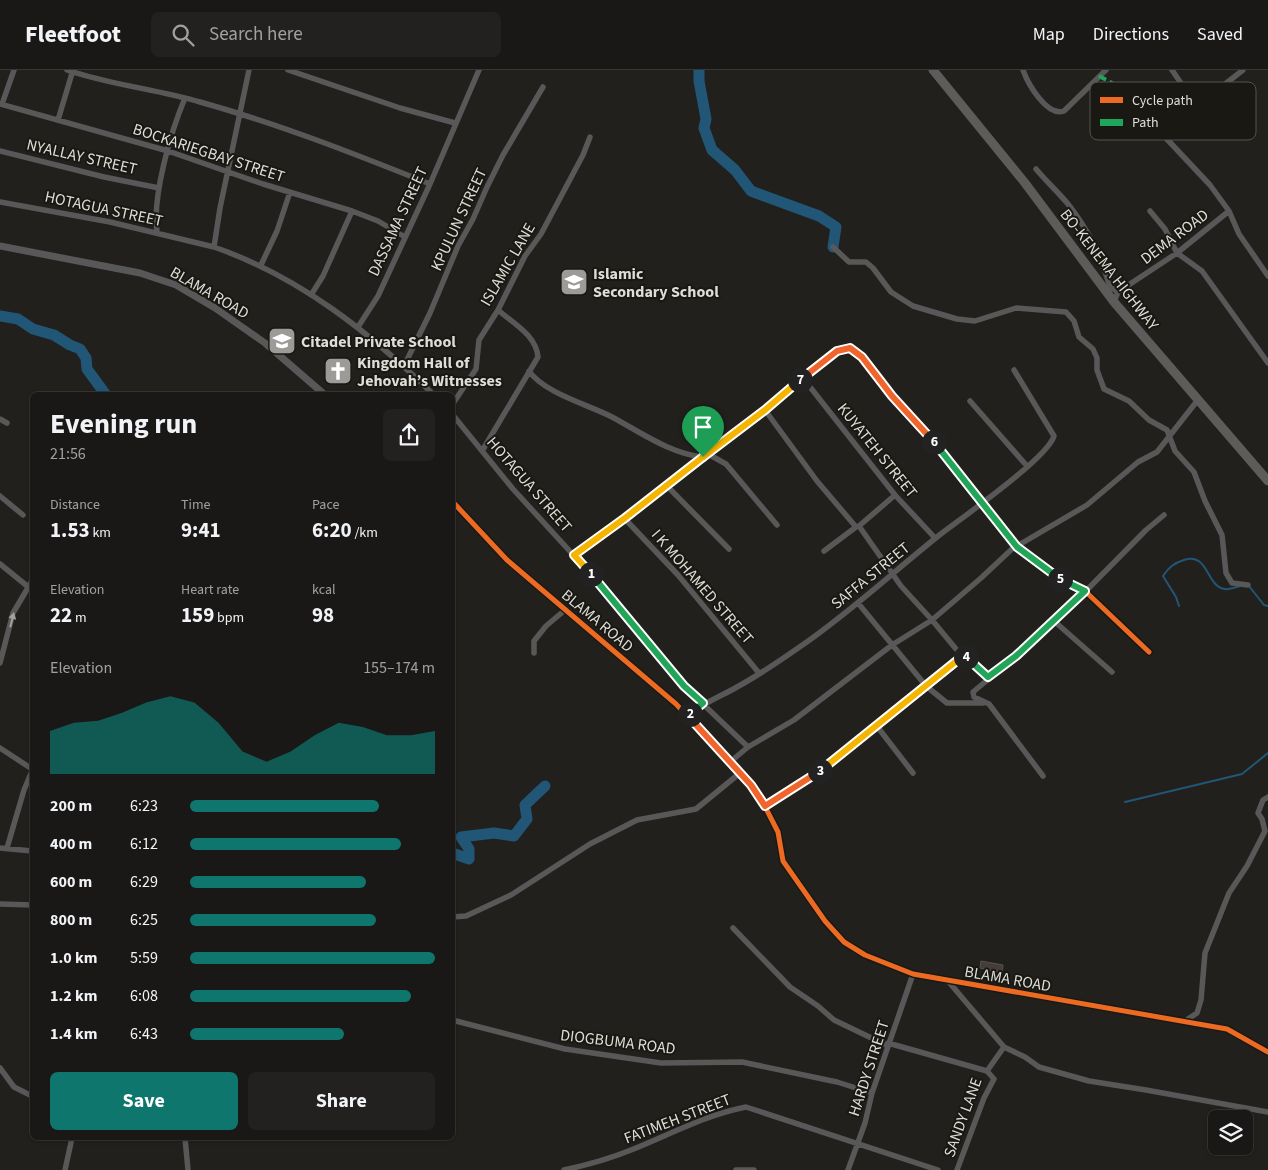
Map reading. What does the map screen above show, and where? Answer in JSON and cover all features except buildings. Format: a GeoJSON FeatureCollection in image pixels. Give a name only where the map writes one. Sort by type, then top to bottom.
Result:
{"type":"FeatureCollection","features":[{"type":"Feature","properties":{"kind":"highway","name":"BO-KENEMA HIGHWAY"},"geometry":{"type":"LineString","coordinates":[[934,70],[1026,183],[1114,302],[1268,481]]}},
{"type":"Feature","properties":{"kind":"street"},"geometry":{"type":"LineString","coordinates":[[1,104],[14,70]]}},
{"type":"Feature","properties":{"kind":"street"},"geometry":{"type":"LineString","coordinates":[[250,70],[228,170],[214,247],[261,265],[358,326],[431,392]]}},
{"type":"Feature","properties":{"kind":"street"},"geometry":{"type":"LineString","coordinates":[[288,70],[400,108],[455,123]]}},
{"type":"Feature","properties":{"kind":"street","name":"DASSAMA STREET"},"geometry":{"type":"LineString","coordinates":[[358,326],[378,296],[430,184],[479,70]]}},
{"type":"Feature","properties":{"kind":"street"},"geometry":{"type":"LineString","coordinates":[[1024,70],[1041,100],[1052,111],[1059,113],[1064,112],[1090,85]]}},
{"type":"Feature","properties":{"kind":"street"},"geometry":{"type":"LineString","coordinates":[[1093,82],[1106,70]]}},
{"type":"Feature","properties":{"kind":"street"},"geometry":{"type":"LineString","coordinates":[[1172,70],[1180,82]]}},
{"type":"Feature","properties":{"kind":"street"},"geometry":{"type":"LineString","coordinates":[[1228,82],[1243,70]]}},
{"type":"Feature","properties":{"kind":"street"},"geometry":{"type":"LineString","coordinates":[[58,120],[71,71],[137,89],[185,98],[240,114],[337,146],[430,184]]}},
{"type":"Feature","properties":{"kind":"street","name":"KPULUN STREET"},"geometry":{"type":"LineString","coordinates":[[404,366],[430,313],[458,246],[474,219],[487,187],[503,155],[543,87]]}},
{"type":"Feature","properties":{"kind":"street"},"geometry":{"type":"LineString","coordinates":[[156,232],[155,220],[158,188],[176,119],[185,98]]}},
{"type":"Feature","properties":{"kind":"street","name":"BOCKARIEGBAY STREET"},"geometry":{"type":"LineString","coordinates":[[1,104],[228,170],[352,211],[378,221],[405,237]]}},
{"type":"Feature","properties":{"kind":"street","name":"ISLAMIC LANE"},"geometry":{"type":"LineString","coordinates":[[455,400],[476,369],[479,340],[498,310],[525,256],[541,234],[583,155],[590,137]]}},
{"type":"Feature","properties":{"kind":"street"},"geometry":{"type":"LineString","coordinates":[[1168,140],[1210,185],[1228,211],[1239,234],[1268,276]]}},
{"type":"Feature","properties":{"kind":"street","name":"NYALLAY STREET"},"geometry":{"type":"LineString","coordinates":[[0,151],[104,177],[158,188]]}},
{"type":"Feature","properties":{"kind":"street"},"geometry":{"type":"LineString","coordinates":[[1036,169],[1083,224],[1101,257],[1110,287],[1118,292],[1114,302]]}},
{"type":"Feature","properties":{"kind":"street"},"geometry":{"type":"LineString","coordinates":[[261,265],[277,231],[290,192]]}},
{"type":"Feature","properties":{"kind":"street","name":"HOTAGUA STREET"},"geometry":{"type":"LineString","coordinates":[[0,202],[156,232],[214,247]]}},
{"type":"Feature","properties":{"kind":"street"},"geometry":{"type":"LineString","coordinates":[[311,295],[323,276],[352,211]]}},
{"type":"Feature","properties":{"kind":"street"},"geometry":{"type":"LineString","coordinates":[[1150,211],[1165,229],[1177,253],[1202,271],[1268,363]]}},
{"type":"Feature","properties":{"kind":"street","name":"DEMA ROAD"},"geometry":{"type":"LineString","coordinates":[[1118,292],[1177,253],[1228,211]]}},
{"type":"Feature","properties":{"kind":"street","name":"BLAMA ROAD"},"geometry":{"type":"LineString","coordinates":[[0,246],[140,273],[176,286],[215,308],[265,343],[322,392]]}},
{"type":"Feature","properties":{"kind":"street"},"geometry":{"type":"LineString","coordinates":[[833,247],[849,262],[866,262],[873,268],[891,292],[913,306],[950,317],[975,321],[1016,308],[1066,312],[1074,321],[1078,337],[1093,349],[1104,389],[1129,401],[1150,420],[1167,430],[1175,451],[1194,472],[1205,501],[1222,535],[1226,573],[1232,582],[1248,585]]}},
{"type":"Feature","properties":{"kind":"street"},"geometry":{"type":"LineString","coordinates":[[482,451],[538,357],[537,346],[533,339],[498,310]]}},
{"type":"Feature","properties":{"kind":"street"},"geometry":{"type":"LineString","coordinates":[[574,555],[765,410],[837,351],[850,348],[862,357],[892,396],[943,452],[1017,547],[1058,578],[1085,591],[1149,652]]}},
{"type":"Feature","properties":{"kind":"street","name":"SAFFA STREET"},"geometry":{"type":"LineString","coordinates":[[688,716],[703,703],[737,687],[801,646],[858,603],[1044,451],[1054,436],[1014,370]]}},
{"type":"Feature","properties":{"kind":"street"},"geometry":{"type":"LineString","coordinates":[[529,371],[534,378],[564,397],[611,417],[676,450],[691,456],[706,455],[726,464],[777,525]]}},
{"type":"Feature","properties":{"kind":"street","name":"KUYATEH STREET"},"geometry":{"type":"LineString","coordinates":[[802,378],[895,495],[936,538]]}},
{"type":"Feature","properties":{"kind":"street"},"geometry":{"type":"LineString","coordinates":[[970,401],[1027,466]]}},
{"type":"Feature","properties":{"kind":"street"},"geometry":{"type":"LineString","coordinates":[[730,762],[748,747],[794,720],[892,645],[932,620],[1008,553],[1087,505],[1138,462],[1157,452],[1198,401]]}},
{"type":"Feature","properties":{"kind":"street"},"geometry":{"type":"LineString","coordinates":[[765,410],[816,481],[858,526],[901,586],[944,636],[988,677]]}},
{"type":"Feature","properties":{"kind":"street","name":"HOTAGUA STREET"},"geometry":{"type":"LineString","coordinates":[[455,418],[684,686],[748,747]]}},
{"type":"Feature","properties":{"kind":"street"},"geometry":{"type":"LineString","coordinates":[[0,419],[7,423]]}},
{"type":"Feature","properties":{"kind":"street"},"geometry":{"type":"LineString","coordinates":[[667,486],[729,549]]}},
{"type":"Feature","properties":{"kind":"street"},"geometry":{"type":"LineString","coordinates":[[824,551],[895,495]]}},
{"type":"Feature","properties":{"kind":"street"},"geometry":{"type":"LineString","coordinates":[[0,496],[23,515]]}},
{"type":"Feature","properties":{"kind":"street","name":"BLAMA ROAD"},"geometry":{"type":"LineString","coordinates":[[455,504],[508,560],[640,672],[688,716],[740,773],[765,806],[778,832],[783,861],[825,922],[844,942],[865,955],[912,974],[1227,1029],[1268,1052]]}},
{"type":"Feature","properties":{"kind":"street"},"geometry":{"type":"LineString","coordinates":[[1043,776],[989,704],[974,697],[973,692],[988,677],[1016,656],[1146,530],[1164,515]]}},
{"type":"Feature","properties":{"kind":"street","name":"I K MOHAMED STREET"},"geometry":{"type":"LineString","coordinates":[[625,518],[678,575],[759,672]]}},
{"type":"Feature","properties":{"kind":"street"},"geometry":{"type":"LineString","coordinates":[[0,564],[30,589],[13,613],[0,664]]}},
{"type":"Feature","properties":{"kind":"street"},"geometry":{"type":"LineString","coordinates":[[858,603],[926,686],[942,699],[947,702],[989,704]]}},
{"type":"Feature","properties":{"kind":"street"},"geometry":{"type":"LineString","coordinates":[[534,653],[534,641],[546,626],[565,610]]}},
{"type":"Feature","properties":{"kind":"street"},"geometry":{"type":"LineString","coordinates":[[1054,620],[1112,672]]}},
{"type":"Feature","properties":{"kind":"street"},"geometry":{"type":"LineString","coordinates":[[765,806],[819,772],[964,655]]}},
{"type":"Feature","properties":{"kind":"street"},"geometry":{"type":"LineString","coordinates":[[876,725],[913,773]]}},
{"type":"Feature","properties":{"kind":"street"},"geometry":{"type":"LineString","coordinates":[[0,748],[30,769]]}},
{"type":"Feature","properties":{"kind":"street"},"geometry":{"type":"LineString","coordinates":[[455,917],[473,914],[491,903],[511,895],[598,840],[642,818],[674,815],[696,809],[740,773]]}},
{"type":"Feature","properties":{"kind":"street"},"geometry":{"type":"LineString","coordinates":[[7,848],[30,775]]}},
{"type":"Feature","properties":{"kind":"street"},"geometry":{"type":"LineString","coordinates":[[1185,1021],[1196,1013],[1201,1000],[1205,953],[1229,893],[1247,866],[1264,831],[1262,819],[1258,813],[1263,800],[1268,797]]}},
{"type":"Feature","properties":{"kind":"street"},"geometry":{"type":"LineString","coordinates":[[0,848],[30,851]]}},
{"type":"Feature","properties":{"kind":"street"},"geometry":{"type":"LineString","coordinates":[[0,904],[30,905]]}},
{"type":"Feature","properties":{"kind":"street"},"geometry":{"type":"LineString","coordinates":[[733,928],[790,987],[818,1006],[834,1020],[888,1045],[987,1071]]}},
{"type":"Feature","properties":{"kind":"street","name":"HARDY STREET"},"geometry":{"type":"LineString","coordinates":[[848,1170],[865,1123],[872,1093],[912,974]]}},
{"type":"Feature","properties":{"kind":"street"},"geometry":{"type":"LineString","coordinates":[[948,981],[1004,1047],[1026,1056],[1039,1067],[1089,1081],[1268,1112]]}},
{"type":"Feature","properties":{"kind":"street","name":"DIOGBUMA ROAD"},"geometry":{"type":"LineString","coordinates":[[455,1021],[547,1045],[661,1063],[742,1062],[837,1082],[872,1093]]}},
{"type":"Feature","properties":{"kind":"street","name":"SANDY LANE"},"geometry":{"type":"LineString","coordinates":[[957,1170],[984,1098],[994,1079],[987,1071],[1004,1047]]}},
{"type":"Feature","properties":{"kind":"street"},"geometry":{"type":"LineString","coordinates":[[0,1068],[14,1087],[30,1095]]}},
{"type":"Feature","properties":{"kind":"street","name":"FATIMEH STREET"},"geometry":{"type":"LineString","coordinates":[[564,1170],[629,1151],[680,1128],[721,1113],[746,1107],[938,1170]]}},
{"type":"Feature","properties":{"kind":"street"},"geometry":{"type":"LineString","coordinates":[[65,1170],[72,1140]]}},
{"type":"Feature","properties":{"kind":"street"},"geometry":{"type":"LineString","coordinates":[[185,1140],[188,1170]]}},
{"type":"Feature","properties":{"kind":"street"},"geometry":{"type":"LineString","coordinates":[[736,1170],[754,1170]]}},
{"type":"Feature","properties":{"kind":"waterway"},"geometry":{"type":"LineString","coordinates":[[699,70],[699,81],[706,119],[704,128],[712,150],[735,170],[751,191],[819,216],[836,227],[833,247]]}},
{"type":"Feature","properties":{"kind":"waterway"},"geometry":{"type":"LineString","coordinates":[[0,316],[18,319],[33,329],[54,335],[80,349],[86,358],[87,369],[104,392]]}},
{"type":"Feature","properties":{"kind":"waterway"},"geometry":{"type":"LineString","coordinates":[[1179,606],[1176,597],[1163,576],[1177,562],[1192,559],[1198,561],[1219,587],[1230,589],[1240,586]]}},
{"type":"Feature","properties":{"kind":"waterway"},"geometry":{"type":"LineString","coordinates":[[1249,586],[1264,605],[1268,606]]}},
{"type":"Feature","properties":{"kind":"waterway"},"geometry":{"type":"LineString","coordinates":[[1125,802],[1242,774],[1268,753]]}},
{"type":"Feature","properties":{"kind":"waterway"},"geometry":{"type":"LineString","coordinates":[[455,854],[469,859],[469,849],[461,837],[494,833],[514,836],[527,819],[525,805],[545,786]]}},
{"type":"Feature","properties":{"kind":"marked path"},"geometry":{"type":"LineString","coordinates":[[1099,76],[1110,82]]}},
{"type":"Feature","properties":{"kind":"cycle path"},"geometry":{"type":"LineString","coordinates":[[574,555],[755,418],[815,366],[826,358],[850,347],[862,357],[892,396],[943,452],[1017,547],[1058,578],[1085,591],[1149,652]]}},
{"type":"Feature","properties":{"kind":"cycle path"},"geometry":{"type":"LineString","coordinates":[[455,504],[507,560],[676,704],[740,773],[760,797],[778,832],[783,861],[825,921],[844,942],[865,955],[913,974],[1227,1029],[1268,1052]]}},
{"type":"Feature","properties":{"kind":"place","name":"Islamic Secondary School"},"geometry":{"type":"Point","coordinates":[574,282]}},
{"type":"Feature","properties":{"kind":"place","name":"Citadel Private School"},"geometry":{"type":"Point","coordinates":[282,341]}},
{"type":"Feature","properties":{"kind":"place","name":"Kingdom Hall of Jehovah’s Witnesses"},"geometry":{"type":"Point","coordinates":[338,371]}},
{"type":"Feature","properties":{"kind":"route"},"geometry":{"type":"LineString","coordinates":[[850,348],[862,357],[892,396],[943,452],[1017,547],[1058,578],[1085,591],[1016,656],[988,677],[964,655],[819,772],[765,806],[751,785],[688,716],[703,703],[684,686],[574,555],[599,539],[703,457],[765,410],[819,364],[837,351],[850,348]]}}]}
